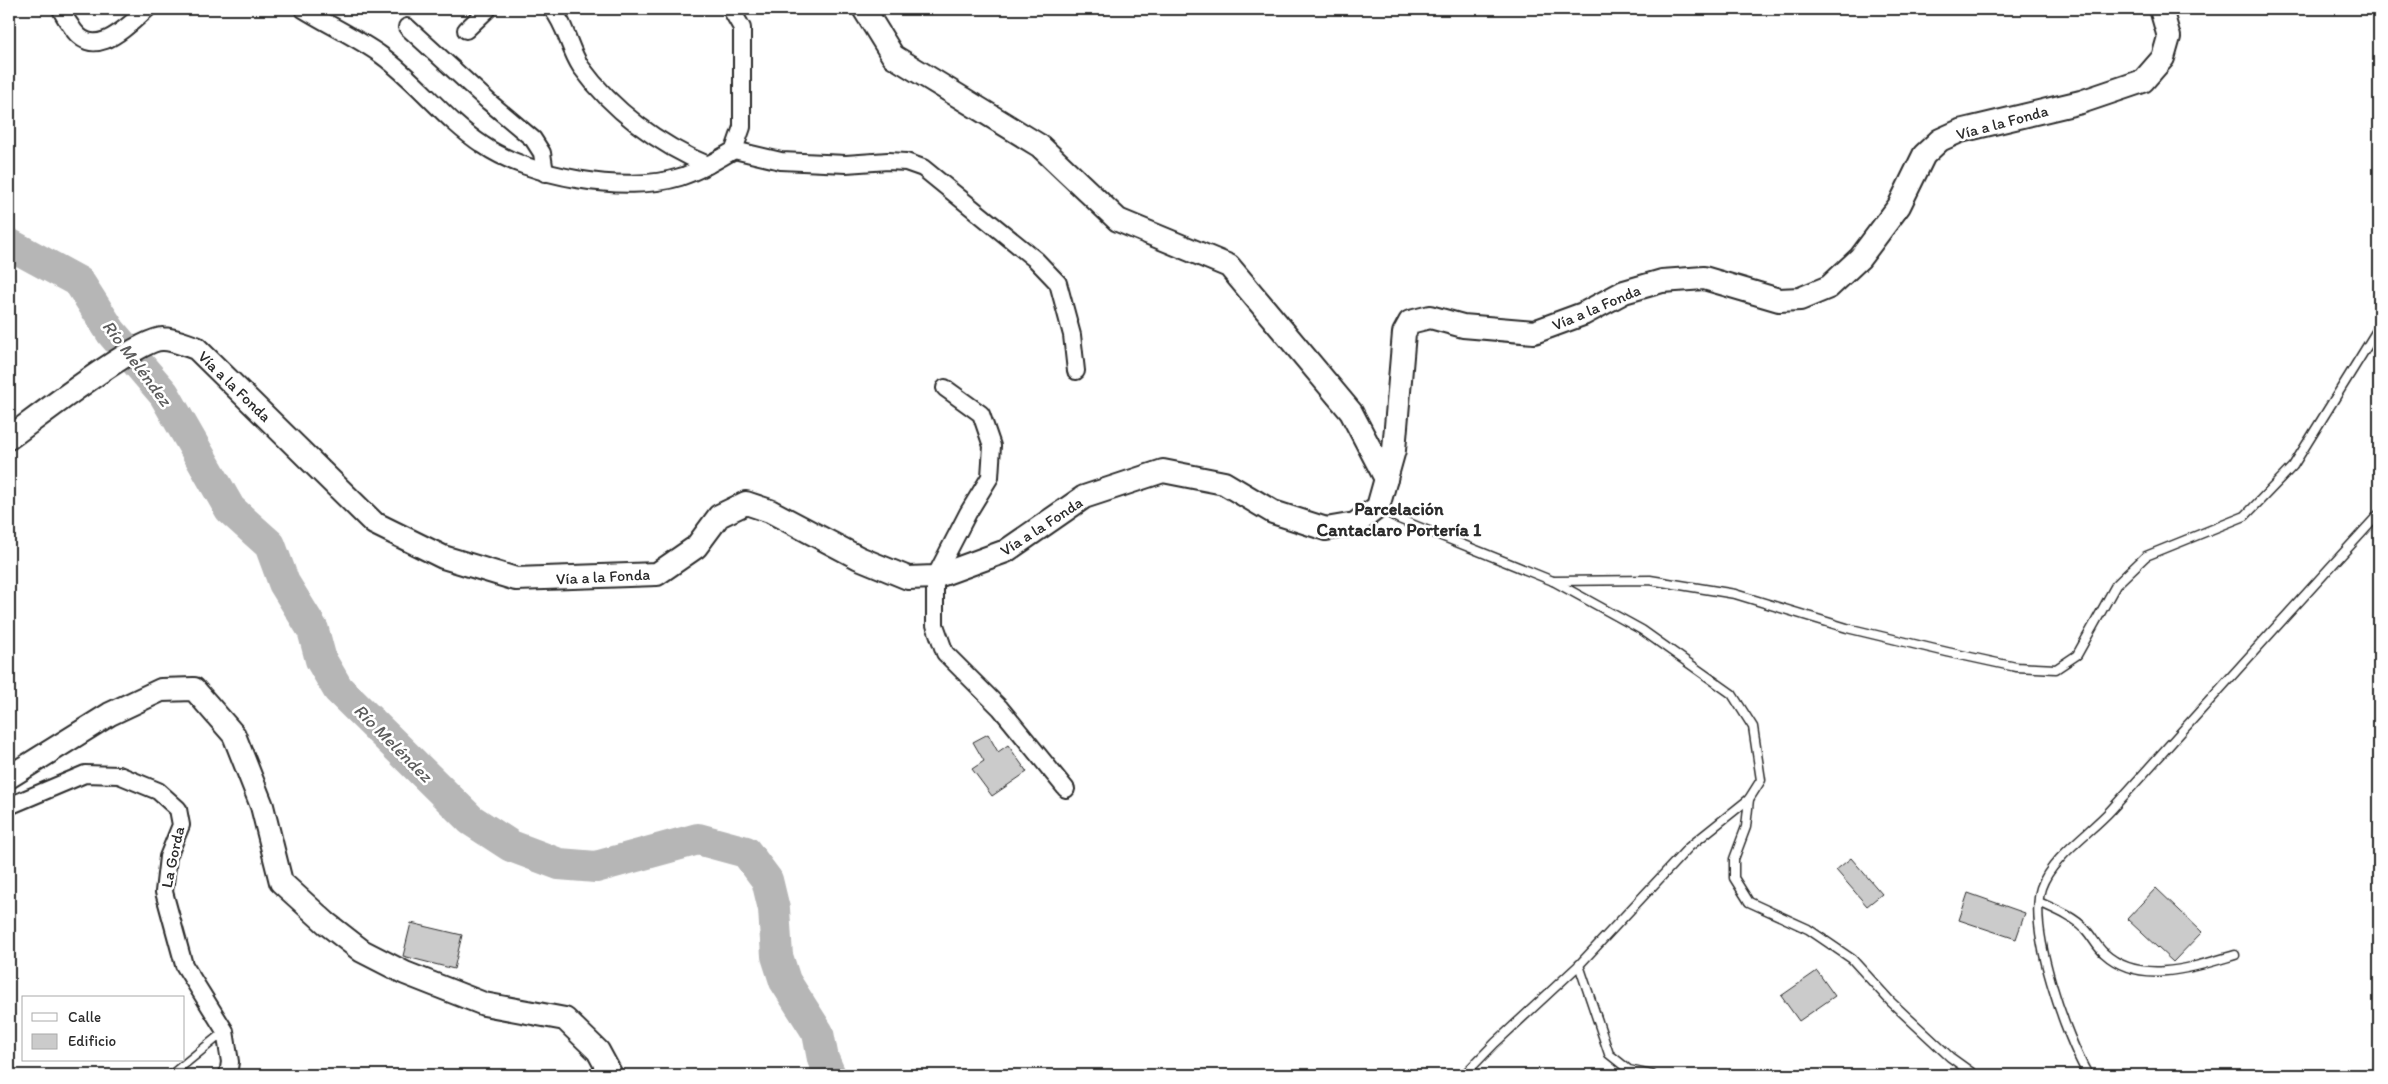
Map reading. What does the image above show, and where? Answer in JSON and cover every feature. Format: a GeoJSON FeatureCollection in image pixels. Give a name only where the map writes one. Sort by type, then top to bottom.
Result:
{"type":"FeatureCollection","features":[{"type":"Feature","properties":{"kind":"street"},"geometry":{"type":"LineString","coordinates":[[61,9],[76,35],[87,43],[102,42],[124,29],[146,9]]}},
{"type":"Feature","properties":{"kind":"street"},"geometry":{"type":"LineString","coordinates":[[303,9],[381,55],[423,91],[452,121],[483,146],[517,165],[546,173],[608,182],[642,182],[679,177],[708,165],[734,150],[742,127],[742,28],[731,9]]}},
{"type":"Feature","properties":{"kind":"street"},"geometry":{"type":"LineString","coordinates":[[466,30],[488,9]]}},
{"type":"Feature","properties":{"kind":"street"},"geometry":{"type":"LineString","coordinates":[[552,9],[558,16],[569,46],[581,66],[604,94],[641,127],[684,155],[708,165]]}},
{"type":"Feature","properties":{"kind":"street"},"geometry":{"type":"LineString","coordinates":[[864,9],[893,56],[1040,146],[1118,220],[1229,266],[1351,412],[1386,480]]}},
{"type":"Feature","properties":{"kind":"street","name":"Vía a la Fonda"},"geometry":{"type":"LineString","coordinates":[[9,438],[102,370],[148,342],[163,339],[196,348],[374,523],[443,557],[516,580],[657,574],[696,547],[719,516],[746,503],[770,510],[859,558],[908,578],[935,577],[1006,551],[1084,497],[1162,471],[1224,483],[1273,512],[1326,529],[1355,524],[1378,507],[1386,480],[1394,450],[1404,333],[1410,322],[1430,317],[1463,326],[1534,332],[1583,314],[1624,292],[1662,281],[1704,278],[1779,300],[1800,299],[1829,286],[1860,258],[1899,206],[1924,155],[1940,140],[1960,131],[2081,102],[2143,81],[2163,58],[2169,37],[2161,9]]}},
{"type":"Feature","properties":{"kind":"street"},"geometry":{"type":"LineString","coordinates":[[408,27],[489,102],[533,139],[542,153],[546,173]]}},
{"type":"Feature","properties":{"kind":"street"},"geometry":{"type":"LineString","coordinates":[[734,150],[781,161],[846,164],[897,162],[923,168],[1036,260],[1058,283],[1072,335],[1076,371]]}},
{"type":"Feature","properties":{"kind":"street"},"geometry":{"type":"LineString","coordinates":[[944,388],[981,414],[992,446],[990,477],[968,513],[935,577],[935,625],[945,654],[1000,708],[1066,789]]}},
{"type":"Feature","properties":{"kind":"street"},"geometry":{"type":"LineString","coordinates":[[9,777],[110,714],[161,690],[194,689],[234,734],[262,806],[281,882],[326,923],[362,950],[405,973],[484,1004],[565,1019],[598,1051],[612,1075]]}},
{"type":"Feature","properties":{"kind":"street","name":"La Gorda"},"geometry":{"type":"LineString","coordinates":[[9,806],[85,774],[119,775],[158,791],[178,808],[181,824],[168,857],[164,892],[184,965],[225,1031],[230,1062],[228,1075]]}},
{"type":"Feature","properties":{"kind":"lane"},"geometry":{"type":"LineString","coordinates":[[1553,581],[1650,580],[1735,594],[1847,628],[1947,652],[2016,667],[2056,670],[2077,655],[2116,585],[2146,556],[2245,516],[2292,466],[2379,327]]}},
{"type":"Feature","properties":{"kind":"lane"},"geometry":{"type":"LineString","coordinates":[[1378,507],[1407,522],[1553,581],[1642,630],[1732,694],[1752,727],[1760,780],[1749,799],[1690,847],[1580,965],[1495,1043],[1464,1075]]}},
{"type":"Feature","properties":{"kind":"lane"},"geometry":{"type":"LineString","coordinates":[[2088,1075],[2072,1047],[2050,977],[2040,928],[2039,902],[2048,871],[2099,823],[2379,514]]}},
{"type":"Feature","properties":{"kind":"lane"},"geometry":{"type":"LineString","coordinates":[[1749,799],[1746,828],[1734,859],[1734,878],[1749,902],[1808,929],[1852,958],[1891,1002],[1950,1057],[1975,1075]]}},
{"type":"Feature","properties":{"kind":"lane"},"geometry":{"type":"LineString","coordinates":[[2039,902],[2061,912],[2085,928],[2103,953],[2125,967],[2145,970],[2185,970],[2235,955]]}},
{"type":"Feature","properties":{"kind":"lane"},"geometry":{"type":"LineString","coordinates":[[1580,965],[1590,1001],[1609,1054],[1629,1070],[1652,1075]]}},
{"type":"Feature","properties":{"kind":"lane"},"geometry":{"type":"LineString","coordinates":[[171,1075],[225,1031]]}},
{"type":"Feature","properties":{"kind":"building"},"geometry":{"type":"Polygon","coordinates":[[[988,734],[998,752],[1008,745],[1027,772],[992,796],[972,769],[984,761],[973,742],[988,734]]]}},
{"type":"Feature","properties":{"kind":"building"},"geometry":{"type":"Polygon","coordinates":[[[1851,858],[1882,894],[1867,906],[1836,870],[1851,858]]]}},
{"type":"Feature","properties":{"kind":"building"},"geometry":{"type":"Polygon","coordinates":[[[2156,888],[2202,932],[2173,962],[2127,919],[2156,888]]]}},
{"type":"Feature","properties":{"kind":"building"},"geometry":{"type":"Polygon","coordinates":[[[1968,893],[2025,913],[2016,939],[1959,920],[1968,893]]]}},
{"type":"Feature","properties":{"kind":"building"},"geometry":{"type":"Polygon","coordinates":[[[411,923],[462,935],[454,969],[403,956],[411,923]]]}},
{"type":"Feature","properties":{"kind":"building"},"geometry":{"type":"Polygon","coordinates":[[[1817,971],[1835,996],[1799,1021],[1781,996],[1817,971]]]}},
{"type":"Feature","properties":{"kind":"waterway","name":"Río Meléndez"},"geometry":{"type":"LineString","coordinates":[[9,244],[79,282],[111,332],[164,394],[230,509],[270,545],[284,583],[313,630],[321,660],[338,689],[471,820],[511,846],[559,864],[596,867],[698,839],[746,852],[767,880],[774,909],[777,956],[785,981],[818,1033],[823,1059],[830,1075]]}},
{"type":"Feature","properties":{"kind":"district","name":"Parcelación Cantaclaro Portería 1"},"geometry":{"type":"Point","coordinates":[1399,519]}}]}
